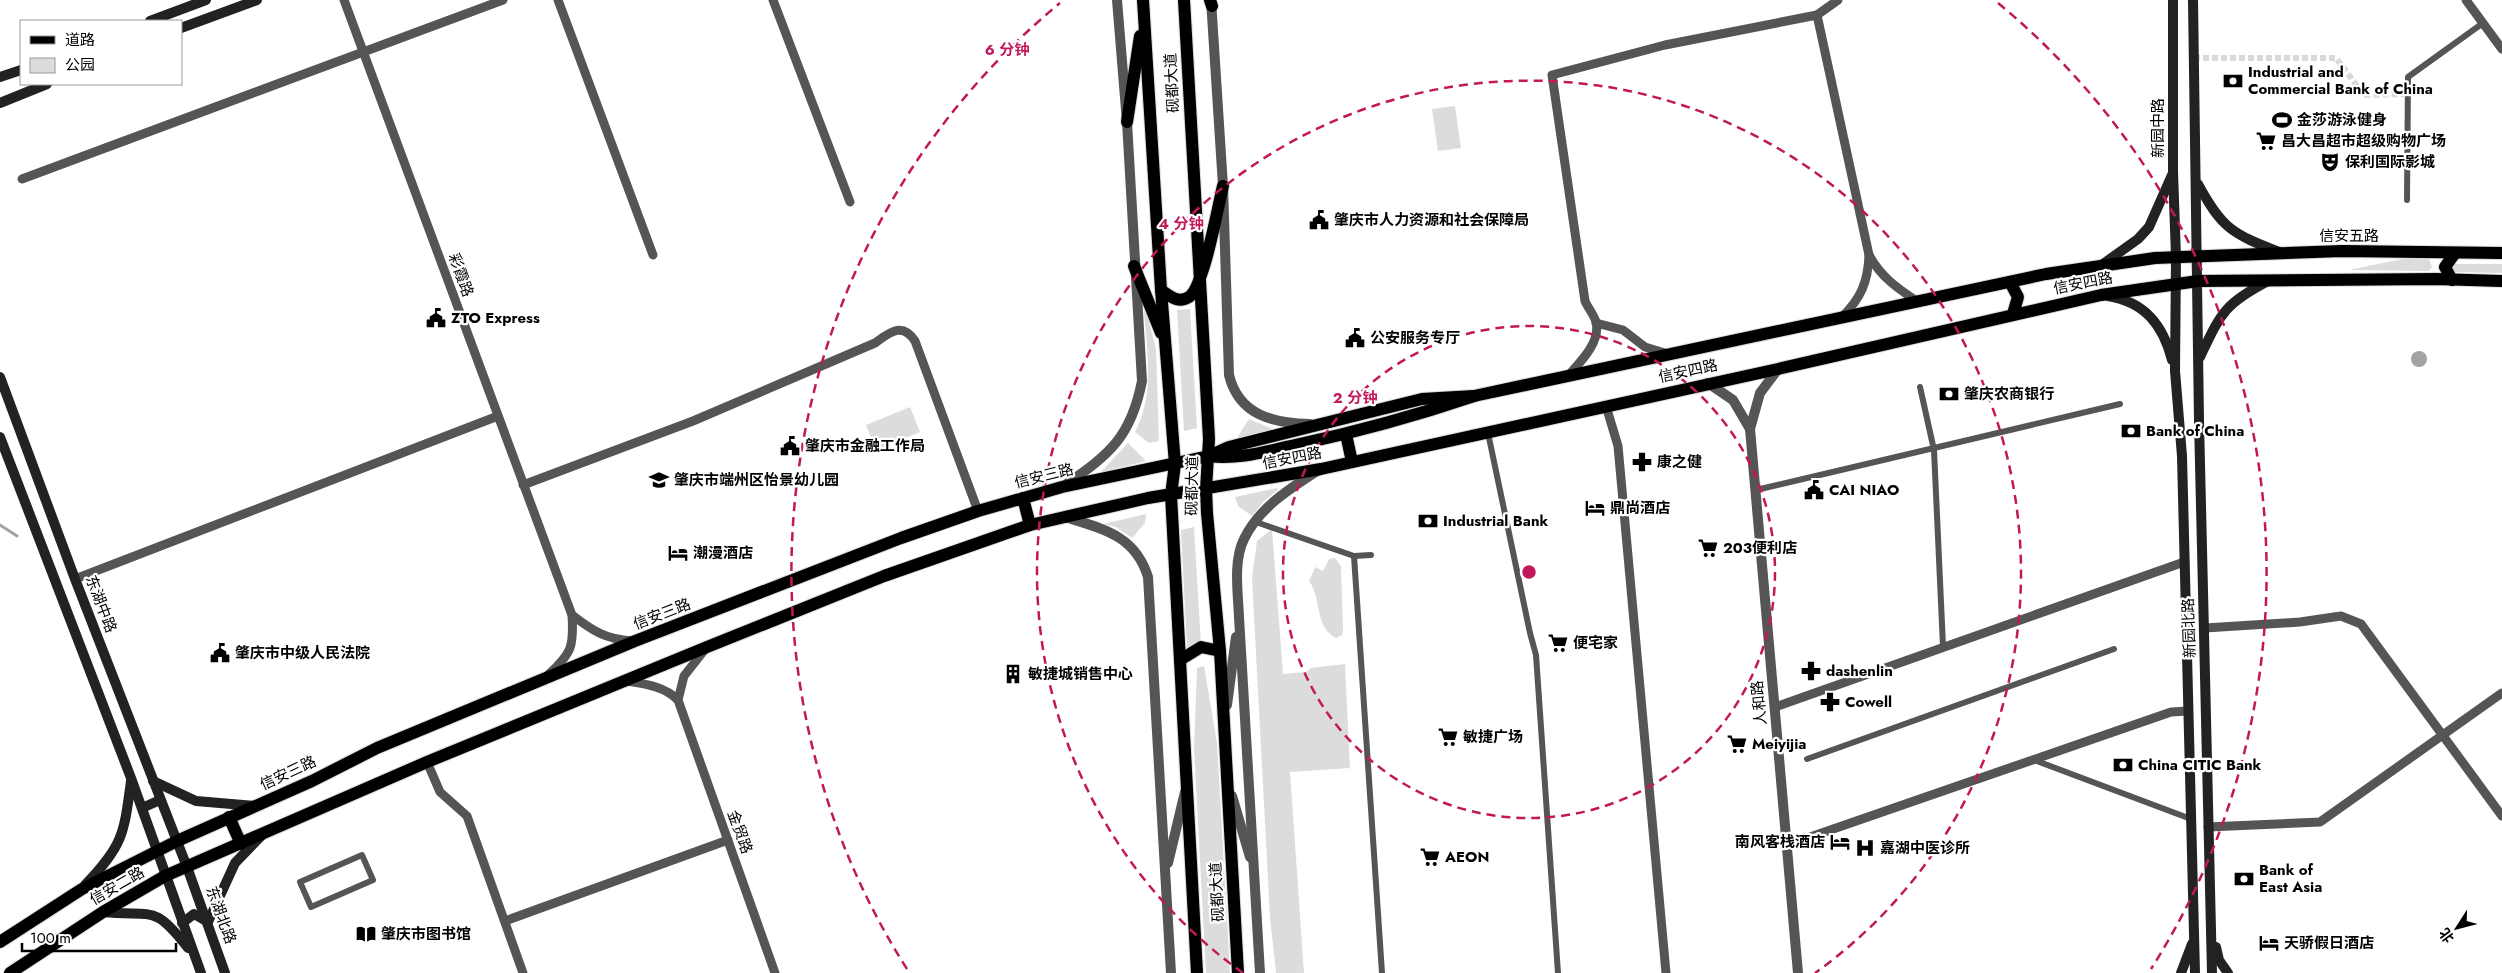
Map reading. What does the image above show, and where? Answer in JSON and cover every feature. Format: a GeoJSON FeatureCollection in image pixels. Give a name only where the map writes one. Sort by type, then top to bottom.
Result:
{"type":"FeatureCollection","features":[{"type":"Feature","properties":{"kind":"main road"},"geometry":{"type":"LineString","coordinates":[[153,20],[206,0]]}},
{"type":"Feature","properties":{"kind":"main road"},"geometry":{"type":"LineString","coordinates":[[182,28],[257,0]]}},
{"type":"Feature","properties":{"kind":"main road","name":"砚都大道"},"geometry":{"type":"LineString","coordinates":[[1184,0],[1209,456],[1206,489],[1220,651],[1238,973]]}},
{"type":"Feature","properties":{"kind":"main road","name":"新园中路"},"geometry":{"type":"LineString","coordinates":[[2172,0],[2176,283]]}},
{"type":"Feature","properties":{"kind":"main road"},"geometry":{"type":"LineString","coordinates":[[2193,0],[2197,257]]}},
{"type":"Feature","properties":{"kind":"main road"},"geometry":{"type":"LineString","coordinates":[[1127,122],[1144,4]]}},
{"type":"Feature","properties":{"kind":"main road","name":"砚都大道"},"geometry":{"type":"LineString","coordinates":[[1144,4],[1161,290],[1175,464],[1171,495],[1197,973]]}},
{"type":"Feature","properties":{"kind":"main road"},"geometry":{"type":"LineString","coordinates":[[0,73],[18,71]]}},
{"type":"Feature","properties":{"kind":"main road"},"geometry":{"type":"LineString","coordinates":[[0,78],[18,71]]}},
{"type":"Feature","properties":{"kind":"main road"},"geometry":{"type":"LineString","coordinates":[[0,103],[45,85]]}},
{"type":"Feature","properties":{"kind":"main road"},"geometry":{"type":"LineString","coordinates":[[2103,264],[2138,238],[2149,227],[2173,172]]}},
{"type":"Feature","properties":{"kind":"main road"},"geometry":{"type":"LineString","coordinates":[[2197,183],[2212,211],[2235,232],[2281,253]]}},
{"type":"Feature","properties":{"kind":"main road"},"geometry":{"type":"LineString","coordinates":[[1161,290],[1174,300],[1183,300],[1190,296],[1200,281],[1223,186]]}},
{"type":"Feature","properties":{"kind":"main road","name":"信安五路"},"geometry":{"type":"LineString","coordinates":[[2197,257],[2281,253],[2502,253]]}},
{"type":"Feature","properties":{"kind":"main road"},"geometry":{"type":"LineString","coordinates":[[2452,280],[2445,267],[2455,253]]}},
{"type":"Feature","properties":{"kind":"main road","name":"信安四路"},"geometry":{"type":"LineString","coordinates":[[1209,456],[1230,459],[1346,434],[1415,416],[1474,396],[1566,378],[2010,282],[2103,264],[2176,257],[2197,257]]}},
{"type":"Feature","properties":{"kind":"main road","name":"新园北路"},"geometry":{"type":"LineString","coordinates":[[2197,257],[2212,973]]}},
{"type":"Feature","properties":{"kind":"main road"},"geometry":{"type":"LineString","coordinates":[[1134,266],[1167,349]]}},
{"type":"Feature","properties":{"kind":"main road"},"geometry":{"type":"LineString","coordinates":[[2199,360],[2224,310],[2248,292],[2270,280]]}},
{"type":"Feature","properties":{"kind":"main road"},"geometry":{"type":"LineString","coordinates":[[2198,281],[2502,281]]}},
{"type":"Feature","properties":{"kind":"main road","name":"信安四路"},"geometry":{"type":"LineString","coordinates":[[1171,495],[1321,469],[1778,369],[2101,295],[2198,281]]}},
{"type":"Feature","properties":{"kind":"main road"},"geometry":{"type":"LineString","coordinates":[[2010,282],[2018,298],[2013,314]]}},
{"type":"Feature","properties":{"kind":"main road","name":"新园北路"},"geometry":{"type":"LineString","coordinates":[[2176,283],[2175,370],[2182,456],[2195,973]]}},
{"type":"Feature","properties":{"kind":"main road"},"geometry":{"type":"LineString","coordinates":[[2101,295],[2119,298],[2140,307],[2150,314],[2164,335],[2175,370]]}},
{"type":"Feature","properties":{"kind":"main road","name":"东湖中路"},"geometry":{"type":"LineString","coordinates":[[0,377],[75,579],[177,840]]}},
{"type":"Feature","properties":{"kind":"main road"},"geometry":{"type":"LineString","coordinates":[[1209,456],[1229,446],[1422,399],[1474,396]]}},
{"type":"Feature","properties":{"kind":"main road"},"geometry":{"type":"LineString","coordinates":[[2178,421],[2185,417],[2199,421]]}},
{"type":"Feature","properties":{"kind":"main road"},"geometry":{"type":"LineString","coordinates":[[1346,434],[1352,462]]}},
{"type":"Feature","properties":{"kind":"main road"},"geometry":{"type":"LineString","coordinates":[[0,437],[131,778],[201,973]]}},
{"type":"Feature","properties":{"kind":"main road","name":"信安三路"},"geometry":{"type":"LineString","coordinates":[[177,840],[255,806],[377,748],[635,641],[901,538],[978,511],[1062,487],[1209,456]]}},
{"type":"Feature","properties":{"kind":"main road"},"geometry":{"type":"LineString","coordinates":[[187,867],[427,762],[884,576],[1030,525],[1148,498],[1171,495]]}},
{"type":"Feature","properties":{"kind":"main road"},"geometry":{"type":"LineString","coordinates":[[1023,498],[1030,525]]}},
{"type":"Feature","properties":{"kind":"main road"},"geometry":{"type":"LineString","coordinates":[[1180,660],[1201,647],[1220,651]]}},
{"type":"Feature","properties":{"kind":"main road"},"geometry":{"type":"LineString","coordinates":[[82,888],[109,859],[119,842],[125,825],[131,778]]}},
{"type":"Feature","properties":{"kind":"main road"},"geometry":{"type":"LineString","coordinates":[[153,781],[181,796],[202,802],[255,806]]}},
{"type":"Feature","properties":{"kind":"main road"},"geometry":{"type":"LineString","coordinates":[[142,808],[160,800]]}},
{"type":"Feature","properties":{"kind":"main road"},"geometry":{"type":"LineString","coordinates":[[229,817],[241,844]]}},
{"type":"Feature","properties":{"kind":"main road"},"geometry":{"type":"LineString","coordinates":[[182,923],[194,914],[208,922],[226,878],[235,863],[262,835]]}},
{"type":"Feature","properties":{"kind":"main road","name":"信安二路"},"geometry":{"type":"LineString","coordinates":[[0,942],[82,888],[177,840]]}},
{"type":"Feature","properties":{"kind":"main road","name":"东湖北路"},"geometry":{"type":"LineString","coordinates":[[177,840],[225,973]]}},
{"type":"Feature","properties":{"kind":"main road","name":"信安二路"},"geometry":{"type":"LineString","coordinates":[[10,973],[103,912],[165,876],[187,867]]}},
{"type":"Feature","properties":{"kind":"main road"},"geometry":{"type":"LineString","coordinates":[[2193,902],[2211,902]]}},
{"type":"Feature","properties":{"kind":"main road"},"geometry":{"type":"LineString","coordinates":[[103,912],[153,914],[172,928],[194,954]]}},
{"type":"Feature","properties":{"kind":"main road"},"geometry":{"type":"LineString","coordinates":[[2212,934],[2219,960],[2228,973]]}},
{"type":"Feature","properties":{"kind":"main road"},"geometry":{"type":"LineString","coordinates":[[2182,973],[2194,938]]}},
{"type":"Feature","properties":{"kind":"street","name":"彩霞路"},"geometry":{"type":"LineString","coordinates":[[344,0],[572,615]]}},
{"type":"Feature","properties":{"kind":"street"},"geometry":{"type":"LineString","coordinates":[[22,179],[503,0]]}},
{"type":"Feature","properties":{"kind":"street"},"geometry":{"type":"LineString","coordinates":[[558,0],[653,256]]}},
{"type":"Feature","properties":{"kind":"street"},"geometry":{"type":"LineString","coordinates":[[773,0],[850,202]]}},
{"type":"Feature","properties":{"kind":"street"},"geometry":{"type":"LineString","coordinates":[[1062,487],[1100,462],[1114,448],[1126,431],[1138,402],[1142,382],[1127,122],[1117,0]]}},
{"type":"Feature","properties":{"kind":"street"},"geometry":{"type":"LineString","coordinates":[[1566,378],[1582,360],[1595,339],[1596,323],[1585,301],[1552,74],[1665,45],[1817,14],[1838,0]]}},
{"type":"Feature","properties":{"kind":"street"},"geometry":{"type":"LineString","coordinates":[[2466,0],[2502,50]]}},
{"type":"Feature","properties":{"kind":"street"},"geometry":{"type":"LineString","coordinates":[[1211,2],[1223,186],[1231,383],[1247,404],[1267,418],[1281,423],[1318,424]]}},
{"type":"Feature","properties":{"kind":"street"},"geometry":{"type":"LineString","coordinates":[[1817,14],[1869,255],[1877,270],[1888,282],[1918,302]]}},
{"type":"Feature","properties":{"kind":"street"},"geometry":{"type":"LineString","coordinates":[[2407,200],[2408,77],[2483,23]]}},
{"type":"Feature","properties":{"kind":"street"},"geometry":{"type":"LineString","coordinates":[[1842,317],[1860,297],[1865,286],[1869,255]]}},
{"type":"Feature","properties":{"kind":"street"},"geometry":{"type":"LineString","coordinates":[[1596,323],[1623,330],[1645,347],[1673,355]]}},
{"type":"Feature","properties":{"kind":"street"},"geometry":{"type":"LineString","coordinates":[[524,484],[693,421],[875,343],[891,331],[898,330],[911,334],[915,341],[978,511]]}},
{"type":"Feature","properties":{"kind":"street"},"geometry":{"type":"LineString","coordinates":[[1750,430],[1760,393],[1778,369]]}},
{"type":"Feature","properties":{"kind":"street"},"geometry":{"type":"LineString","coordinates":[[1708,383],[1733,400],[1750,430]]}},
{"type":"Feature","properties":{"kind":"street"},"geometry":{"type":"LineString","coordinates":[[1920,387],[1934,450],[1943,646]]}},
{"type":"Feature","properties":{"kind":"street"},"geometry":{"type":"LineString","coordinates":[[1756,490],[1934,450],[2120,404]]}},
{"type":"Feature","properties":{"kind":"street"},"geometry":{"type":"LineString","coordinates":[[1606,406],[1618,446],[1666,973]]}},
{"type":"Feature","properties":{"kind":"street"},"geometry":{"type":"LineString","coordinates":[[75,579],[498,416]]}},
{"type":"Feature","properties":{"kind":"street","name":"人和路"},"geometry":{"type":"LineString","coordinates":[[1750,430],[1798,973]]}},
{"type":"Feature","properties":{"kind":"street"},"geometry":{"type":"LineString","coordinates":[[1488,433],[1536,655],[1558,973]]}},
{"type":"Feature","properties":{"kind":"street"},"geometry":{"type":"LineString","coordinates":[[1260,973],[1239,616],[1238,563],[1243,540],[1272,502],[1321,469]]}},
{"type":"Feature","properties":{"kind":"street"},"geometry":{"type":"LineString","coordinates":[[1065,517],[1111,532],[1130,545],[1143,562],[1148,577],[1171,973]]}},
{"type":"Feature","properties":{"kind":"street"},"geometry":{"type":"LineString","coordinates":[[1256,522],[1354,556],[1371,555]]}},
{"type":"Feature","properties":{"kind":"street"},"geometry":{"type":"LineString","coordinates":[[1354,556],[1382,973]]}},
{"type":"Feature","properties":{"kind":"street"},"geometry":{"type":"LineString","coordinates":[[1775,707],[2184,562]]}},
{"type":"Feature","properties":{"kind":"street"},"geometry":{"type":"LineString","coordinates":[[572,615],[598,634],[613,640],[635,641]]}},
{"type":"Feature","properties":{"kind":"street"},"geometry":{"type":"LineString","coordinates":[[539,682],[566,659],[572,646],[572,615]]}},
{"type":"Feature","properties":{"kind":"street"},"geometry":{"type":"LineString","coordinates":[[1224,723],[1239,616]]}},
{"type":"Feature","properties":{"kind":"street"},"geometry":{"type":"LineString","coordinates":[[2205,628],[2300,622],[2341,616],[2361,624],[2502,816]]}},
{"type":"Feature","properties":{"kind":"street"},"geometry":{"type":"LineString","coordinates":[[678,700],[684,676],[707,647]]}},
{"type":"Feature","properties":{"kind":"street"},"geometry":{"type":"LineString","coordinates":[[1807,759],[2114,648]]}},
{"type":"Feature","properties":{"kind":"street"},"geometry":{"type":"LineString","coordinates":[[626,681],[659,688],[672,693],[678,700]]}},
{"type":"Feature","properties":{"kind":"street"},"geometry":{"type":"LineString","coordinates":[[2208,827],[2320,822],[2502,693]]}},
{"type":"Feature","properties":{"kind":"street","name":"金贸路"},"geometry":{"type":"LineString","coordinates":[[678,700],[775,973]]}},
{"type":"Feature","properties":{"kind":"street"},"geometry":{"type":"LineString","coordinates":[[1787,845],[2171,712],[2188,711]]}},
{"type":"Feature","properties":{"kind":"street"},"geometry":{"type":"LineString","coordinates":[[2034,760],[2191,819]]}},
{"type":"Feature","properties":{"kind":"street"},"geometry":{"type":"LineString","coordinates":[[427,762],[440,792],[468,816],[523,973]]}},
{"type":"Feature","properties":{"kind":"street"},"geometry":{"type":"LineString","coordinates":[[1228,783],[1255,874]]}},
{"type":"Feature","properties":{"kind":"street"},"geometry":{"type":"LineString","coordinates":[[1165,873],[1187,784]]}},
{"type":"Feature","properties":{"kind":"street"},"geometry":{"type":"LineString","coordinates":[[505,921],[728,840]]}},
{"type":"Feature","properties":{"kind":"street"},"geometry":{"type":"LineString","coordinates":[[362,855],[373,880],[311,906],[300,882],[362,855]]}},
{"type":"Feature","properties":{"kind":"green space"},"geometry":{"type":"Polygon","coordinates":[[[1455,106],[1461,148],[1438,151],[1432,109],[1455,106]]]}},
{"type":"Feature","properties":{"kind":"green space"},"geometry":{"type":"Polygon","coordinates":[[[2407,258],[2429,259],[2432,267],[2429,271],[2349,270],[2407,258]]]}},
{"type":"Feature","properties":{"kind":"green space"},"geometry":{"type":"Polygon","coordinates":[[[2454,264],[2502,264],[2502,273],[2454,272],[2452,267],[2454,264]]]}},
{"type":"Feature","properties":{"kind":"green space"},"geometry":{"type":"Polygon","coordinates":[[[1190,309],[1197,428],[1184,431],[1177,310],[1190,309]]]}},
{"type":"Feature","properties":{"kind":"green space"},"geometry":{"type":"Polygon","coordinates":[[[1146,310],[1156,349],[1159,441],[1149,443],[1135,432],[1141,418],[1147,388],[1148,357],[1144,311],[1146,310]]]}},
{"type":"Feature","properties":{"kind":"green space"},"geometry":{"type":"Polygon","coordinates":[[[910,407],[920,432],[876,450],[866,425],[910,407]]]}},
{"type":"Feature","properties":{"kind":"green space"},"geometry":{"type":"Polygon","coordinates":[[[1249,419],[1280,432],[1238,442],[1238,436],[1249,419]]]}},
{"type":"Feature","properties":{"kind":"green space"},"geometry":{"type":"Polygon","coordinates":[[[1128,443],[1146,461],[1101,472],[1128,443]]]}},
{"type":"Feature","properties":{"kind":"green space"},"geometry":{"type":"Polygon","coordinates":[[[1277,488],[1278,490],[1264,501],[1252,516],[1238,506],[1235,497],[1277,488]]]}},
{"type":"Feature","properties":{"kind":"green space"},"geometry":{"type":"Polygon","coordinates":[[[1146,514],[1145,523],[1132,538],[1116,527],[1103,524],[1146,514]]]}},
{"type":"Feature","properties":{"kind":"green space"},"geometry":{"type":"Polygon","coordinates":[[[1194,527],[1201,646],[1187,648],[1181,530],[1194,527]]]}},
{"type":"Feature","properties":{"kind":"green space"},"geometry":{"type":"Polygon","coordinates":[[[1272,529],[1283,674],[1306,672],[1311,668],[1345,664],[1350,768],[1290,772],[1304,973],[1276,973],[1270,917],[1252,578],[1257,541],[1272,529]]]}},
{"type":"Feature","properties":{"kind":"green space"},"geometry":{"type":"Polygon","coordinates":[[[1335,558],[1341,566],[1343,632],[1342,635],[1336,638],[1324,627],[1316,596],[1309,581],[1315,567],[1323,571],[1329,559],[1335,558]]]}},
{"type":"Feature","properties":{"kind":"green space"},"geometry":{"type":"Polygon","coordinates":[[[1204,666],[1217,743],[1230,973],[1206,973],[1194,748],[1197,668],[1204,666]]]}},
{"type":"Feature","properties":{"kind":"shaded area"},"geometry":{"type":"Polygon","coordinates":[[[2419,351],[2425,353],[2427,359],[2425,365],[2419,367],[2413,365],[2411,359],[2413,353],[2419,351]]]}},
{"type":"Feature","properties":{"kind":"waterway"},"geometry":{"type":"LineString","coordinates":[[0,525],[17,536]]}},
{"type":"Feature","properties":{"kind":"tunnel"},"geometry":{"type":"LineString","coordinates":[[2194,58],[2336,58],[2364,95],[2407,94]]}},
{"type":"Feature","properties":{"kind":"place","name":"Industrial and Commercial Bank of China"},"geometry":{"type":"Point","coordinates":[2233,81]}},
{"type":"Feature","properties":{"kind":"place","name":"金莎游泳健身"},"geometry":{"type":"Point","coordinates":[2282,120]}},
{"type":"Feature","properties":{"kind":"place","name":"昌大昌超市超级购物广场"},"geometry":{"type":"Point","coordinates":[2266,141]}},
{"type":"Feature","properties":{"kind":"place","name":"保利国际影城"},"geometry":{"type":"Point","coordinates":[2330,162]}},
{"type":"Feature","properties":{"kind":"place","name":"肇庆市人力资源和社会保障局"},"geometry":{"type":"Point","coordinates":[1319,220]}},
{"type":"Feature","properties":{"kind":"place","name":"ZTO Express"},"geometry":{"type":"Point","coordinates":[436,318]}},
{"type":"Feature","properties":{"kind":"place","name":"公安服务专厅"},"geometry":{"type":"Point","coordinates":[1355,338]}},
{"type":"Feature","properties":{"kind":"place","name":"肇庆农商银行"},"geometry":{"type":"Point","coordinates":[1949,394]}},
{"type":"Feature","properties":{"kind":"place","name":"Bank of China"},"geometry":{"type":"Point","coordinates":[2131,431]}},
{"type":"Feature","properties":{"kind":"place","name":"肇庆市金融工作局"},"geometry":{"type":"Point","coordinates":[790,446]}},
{"type":"Feature","properties":{"kind":"place","name":"康之健"},"geometry":{"type":"Point","coordinates":[1642,462]}},
{"type":"Feature","properties":{"kind":"place","name":"肇庆市端州区怡景幼儿园"},"geometry":{"type":"Point","coordinates":[659,480]}},
{"type":"Feature","properties":{"kind":"place","name":"CAI NIAO"},"geometry":{"type":"Point","coordinates":[1814,490]}},
{"type":"Feature","properties":{"kind":"place","name":"鼎尚酒店"},"geometry":{"type":"Point","coordinates":[1595,508]}},
{"type":"Feature","properties":{"kind":"place","name":"Industrial Bank"},"geometry":{"type":"Point","coordinates":[1428,521]}},
{"type":"Feature","properties":{"kind":"place","name":"203便利店"},"geometry":{"type":"Point","coordinates":[1708,548]}},
{"type":"Feature","properties":{"kind":"place","name":"潮漫酒店"},"geometry":{"type":"Point","coordinates":[678,553]}},
{"type":"Feature","properties":{"kind":"place","name":"便宅家"},"geometry":{"type":"Point","coordinates":[1558,643]}},
{"type":"Feature","properties":{"kind":"place","name":"肇庆市中级人民法院"},"geometry":{"type":"Point","coordinates":[220,653]}},
{"type":"Feature","properties":{"kind":"place","name":"dashenlin"},"geometry":{"type":"Point","coordinates":[1811,671]}},
{"type":"Feature","properties":{"kind":"place","name":"敏捷城销售中心"},"geometry":{"type":"Point","coordinates":[1013,674]}},
{"type":"Feature","properties":{"kind":"place","name":"Cowell"},"geometry":{"type":"Point","coordinates":[1830,702]}},
{"type":"Feature","properties":{"kind":"place","name":"敏捷广场"},"geometry":{"type":"Point","coordinates":[1448,737]}},
{"type":"Feature","properties":{"kind":"place","name":"Meiyijia"},"geometry":{"type":"Point","coordinates":[1737,744]}},
{"type":"Feature","properties":{"kind":"place","name":"China CITIC Bank"},"geometry":{"type":"Point","coordinates":[2123,765]}},
{"type":"Feature","properties":{"kind":"place","name":"南风客栈酒店"},"geometry":{"type":"Point","coordinates":[1840,842]}},
{"type":"Feature","properties":{"kind":"place","name":"嘉湖中医诊所"},"geometry":{"type":"Point","coordinates":[1865,848]}},
{"type":"Feature","properties":{"kind":"place","name":"AEON"},"geometry":{"type":"Point","coordinates":[1430,857]}},
{"type":"Feature","properties":{"kind":"place","name":"Bank of East Asia"},"geometry":{"type":"Point","coordinates":[2244,879]}},
{"type":"Feature","properties":{"kind":"place","name":"肇庆市图书馆"},"geometry":{"type":"Point","coordinates":[366,934]}},
{"type":"Feature","properties":{"kind":"place","name":"天骄假日酒店"},"geometry":{"type":"Point","coordinates":[2269,943]}}]}
